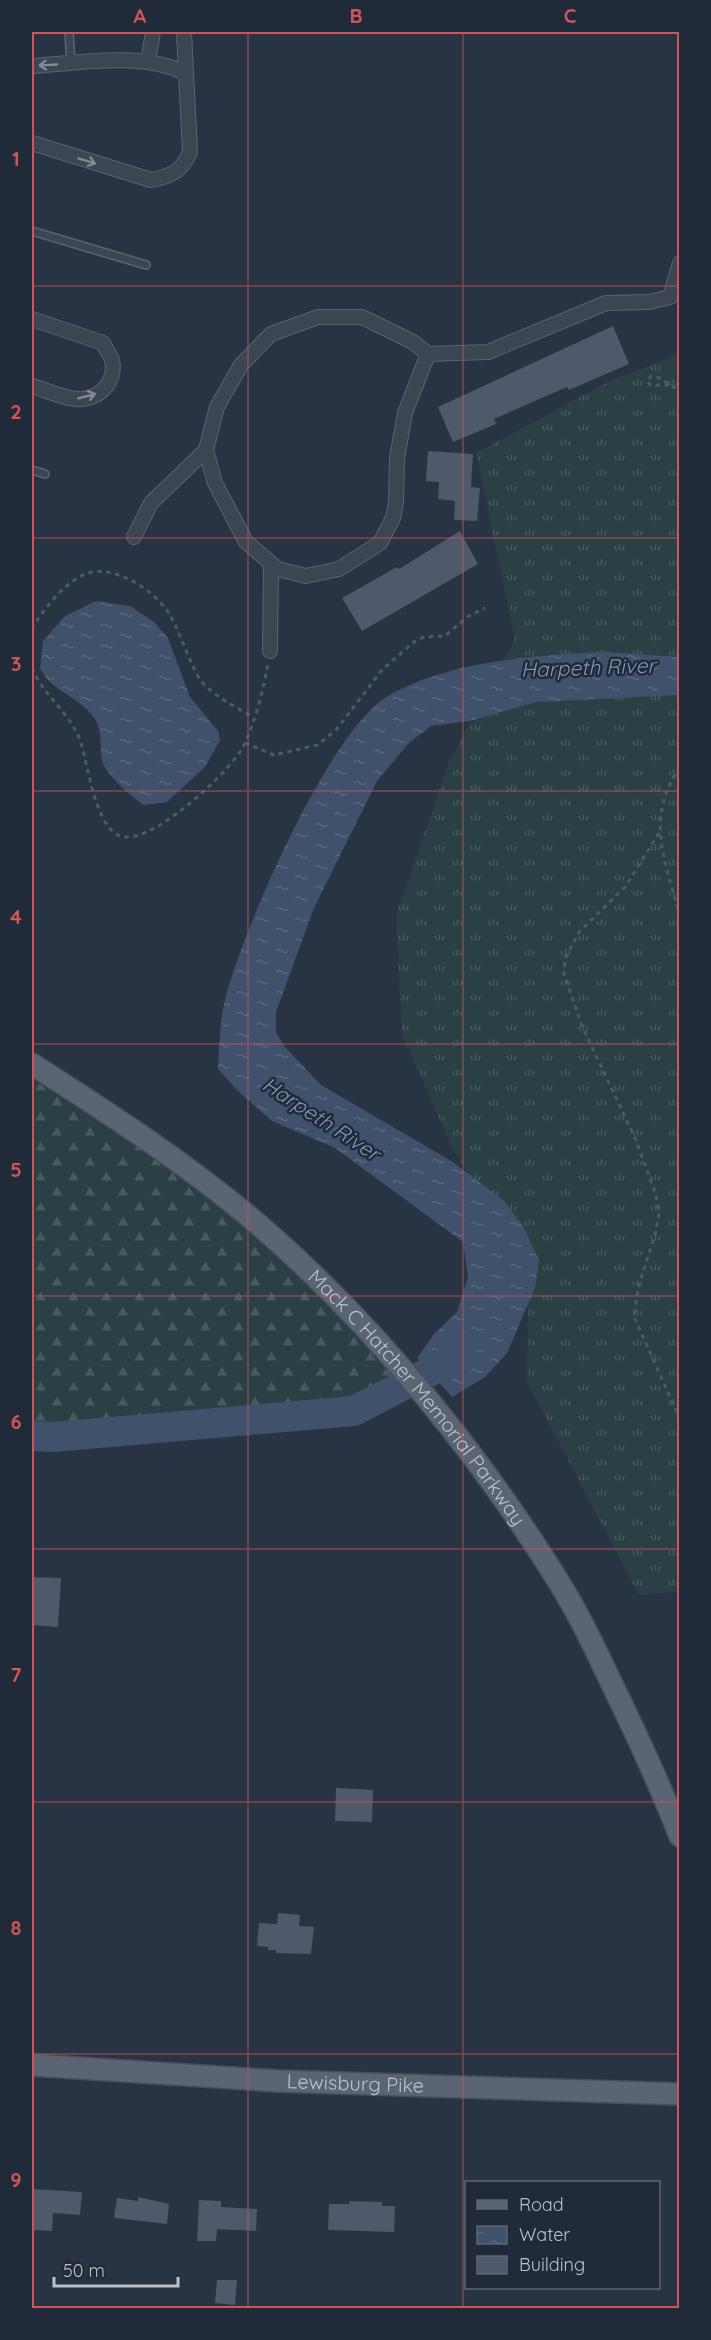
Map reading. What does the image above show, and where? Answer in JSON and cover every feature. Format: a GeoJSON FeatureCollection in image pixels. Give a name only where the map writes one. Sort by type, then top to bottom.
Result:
{"type":"FeatureCollection","features":[{"type":"Feature","properties":{"kind":"main road","name":"Mack C Hatcher Memorial Parkway"},"geometry":{"type":"LineString","coordinates":[[32,1064],[127,1125],[200,1178],[267,1233],[357,1319],[454,1432],[510,1506],[562,1586],[629,1719],[680,1836]]}},
{"type":"Feature","properties":{"kind":"main road","name":"Lewisburg Pike"},"geometry":{"type":"LineString","coordinates":[[32,2065],[278,2081],[680,2094]]}},
{"type":"Feature","properties":{"kind":"street"},"geometry":{"type":"LineString","coordinates":[[148,61],[153,32]]}},
{"type":"Feature","properties":{"kind":"street"},"geometry":{"type":"LineString","coordinates":[[32,143],[151,180],[167,177],[183,168],[190,152],[184,32]]}},
{"type":"Feature","properties":{"kind":"street"},"geometry":{"type":"LineString","coordinates":[[32,66],[148,61],[169,65],[186,74]]}},
{"type":"Feature","properties":{"kind":"street"},"geometry":{"type":"LineString","coordinates":[[428,354],[405,413],[397,458],[396,503],[393,518],[380,543],[339,569],[306,576],[278,569],[246,542],[232,519],[215,483],[206,450],[217,407],[241,365],[271,334],[318,317],[362,317],[413,342],[428,354],[488,352],[606,303],[649,302],[670,297],[680,262]]}},
{"type":"Feature","properties":{"kind":"street"},"geometry":{"type":"LineString","coordinates":[[32,319],[103,344],[111,359],[113,375],[105,388],[91,398],[76,399],[32,386]]}},
{"type":"Feature","properties":{"kind":"street"},"geometry":{"type":"LineString","coordinates":[[134,537],[151,503],[206,450]]}},
{"type":"Feature","properties":{"kind":"street"},"geometry":{"type":"LineString","coordinates":[[270,651],[272,563]]}},
{"type":"Feature","properties":{"kind":"lane"},"geometry":{"type":"LineString","coordinates":[[69,32],[70,64]]}},
{"type":"Feature","properties":{"kind":"lane"},"geometry":{"type":"LineString","coordinates":[[32,231],[146,265]]}},
{"type":"Feature","properties":{"kind":"lane"},"geometry":{"type":"LineString","coordinates":[[32,470],[45,474]]}},
{"type":"Feature","properties":{"kind":"path"},"geometry":{"type":"LineString","coordinates":[[669,385],[650,385],[647,381],[651,376],[669,385],[680,391]]}},
{"type":"Feature","properties":{"kind":"path"},"geometry":{"type":"LineString","coordinates":[[32,629],[68,585],[82,575],[105,573],[129,578],[158,599],[169,614],[203,682],[219,696],[253,717]]}},
{"type":"Feature","properties":{"kind":"path"},"geometry":{"type":"LineString","coordinates":[[245,743],[274,755],[317,745],[336,730],[382,670],[415,641],[424,637],[445,636],[467,617],[485,608]]}},
{"type":"Feature","properties":{"kind":"path"},"geometry":{"type":"LineString","coordinates":[[32,668],[37,681],[72,721],[104,817],[119,836],[136,837],[169,818],[221,776],[235,761],[245,743],[270,651]]}},
{"type":"Feature","properties":{"kind":"path"},"geometry":{"type":"LineString","coordinates":[[680,767],[666,791],[661,810],[659,833],[680,917]]}},
{"type":"Feature","properties":{"kind":"path"},"geometry":{"type":"LineString","coordinates":[[659,833],[625,887],[579,932],[565,958],[564,974],[582,1026],[636,1140],[656,1195],[658,1214],[655,1235],[638,1287],[634,1317],[680,1419]]}},
{"type":"Feature","properties":{"kind":"green space"},"geometry":{"type":"Polygon","coordinates":[[[679,354],[679,1592],[639,1595],[527,1382],[528,1275],[453,1149],[402,1035],[396,915],[449,762],[515,639],[476,453],[608,382],[679,354]]]}},
{"type":"Feature","properties":{"kind":"green space"},"geometry":{"type":"Polygon","coordinates":[[[32,1064],[200,1178],[408,1379],[354,1411],[53,1437],[32,1436],[32,1064]]]}},
{"type":"Feature","properties":{"kind":"water"},"geometry":{"type":"Polygon","coordinates":[[[96,601],[130,606],[154,622],[168,638],[190,697],[218,731],[220,740],[205,767],[167,802],[144,805],[115,780],[103,763],[100,732],[91,714],[50,682],[40,668],[43,641],[65,616],[96,601]]]}},
{"type":"Feature","properties":{"kind":"water"},"geometry":{"type":"Polygon","coordinates":[[[605,652],[679,657],[679,695],[536,702],[470,721],[431,726],[409,743],[377,781],[314,908],[276,1012],[276,1033],[285,1047],[321,1085],[453,1162],[504,1201],[523,1226],[539,1260],[535,1288],[507,1353],[485,1377],[452,1397],[417,1358],[434,1334],[457,1312],[468,1277],[463,1242],[335,1148],[272,1121],[240,1093],[218,1069],[220,1030],[225,1001],[252,922],[293,832],[316,787],[341,747],[365,716],[388,696],[412,684],[465,667],[522,658],[605,652]]]}},
{"type":"Feature","properties":{"kind":"building"},"geometry":{"type":"Polygon","coordinates":[[[613,326],[629,364],[569,390],[567,387],[494,419],[496,424],[453,442],[438,407],[613,326]]]}},
{"type":"Feature","properties":{"kind":"building"},"geometry":{"type":"Polygon","coordinates":[[[428,451],[473,454],[471,487],[480,488],[477,521],[454,520],[455,501],[438,499],[439,482],[426,481],[428,451]]]}},
{"type":"Feature","properties":{"kind":"building"},"geometry":{"type":"Polygon","coordinates":[[[460,531],[478,564],[362,631],[342,598],[397,567],[399,569],[460,531]]]}},
{"type":"Feature","properties":{"kind":"building"},"geometry":{"type":"Polygon","coordinates":[[[32,1577],[61,1578],[58,1627],[32,1625],[32,1577]]]}},
{"type":"Feature","properties":{"kind":"building"},"geometry":{"type":"Polygon","coordinates":[[[336,1788],[373,1790],[372,1822],[335,1821],[336,1788]]]}},
{"type":"Feature","properties":{"kind":"building"},"geometry":{"type":"Polygon","coordinates":[[[278,1913],[300,1915],[299,1926],[314,1927],[311,1954],[276,1953],[276,1950],[268,1950],[268,1947],[257,1946],[259,1923],[277,1924],[278,1913]]]}},
{"type":"Feature","properties":{"kind":"building"},"geometry":{"type":"Polygon","coordinates":[[[32,2189],[82,2192],[80,2215],[53,2213],[52,2231],[32,2230],[32,2189]]]}},
{"type":"Feature","properties":{"kind":"building"},"geometry":{"type":"Polygon","coordinates":[[[138,2197],[169,2204],[167,2224],[114,2218],[117,2198],[138,2201],[138,2197]]]}},
{"type":"Feature","properties":{"kind":"building"},"geometry":{"type":"Polygon","coordinates":[[[199,2200],[221,2201],[221,2207],[257,2209],[256,2231],[217,2229],[216,2241],[197,2241],[199,2200]]]}},
{"type":"Feature","properties":{"kind":"building"},"geometry":{"type":"Polygon","coordinates":[[[349,2201],[382,2202],[382,2206],[395,2206],[394,2232],[328,2230],[329,2204],[350,2204],[349,2201]]]}},
{"type":"Feature","properties":{"kind":"building"},"geometry":{"type":"Polygon","coordinates":[[[217,2280],[237,2280],[235,2305],[215,2303],[217,2280]]]}},
{"type":"Feature","properties":{"kind":"waterway","name":"Harpeth River"},"geometry":{"type":"LineString","coordinates":[[32,1436],[53,1437],[354,1411],[458,1357],[462,1350]]}}]}
